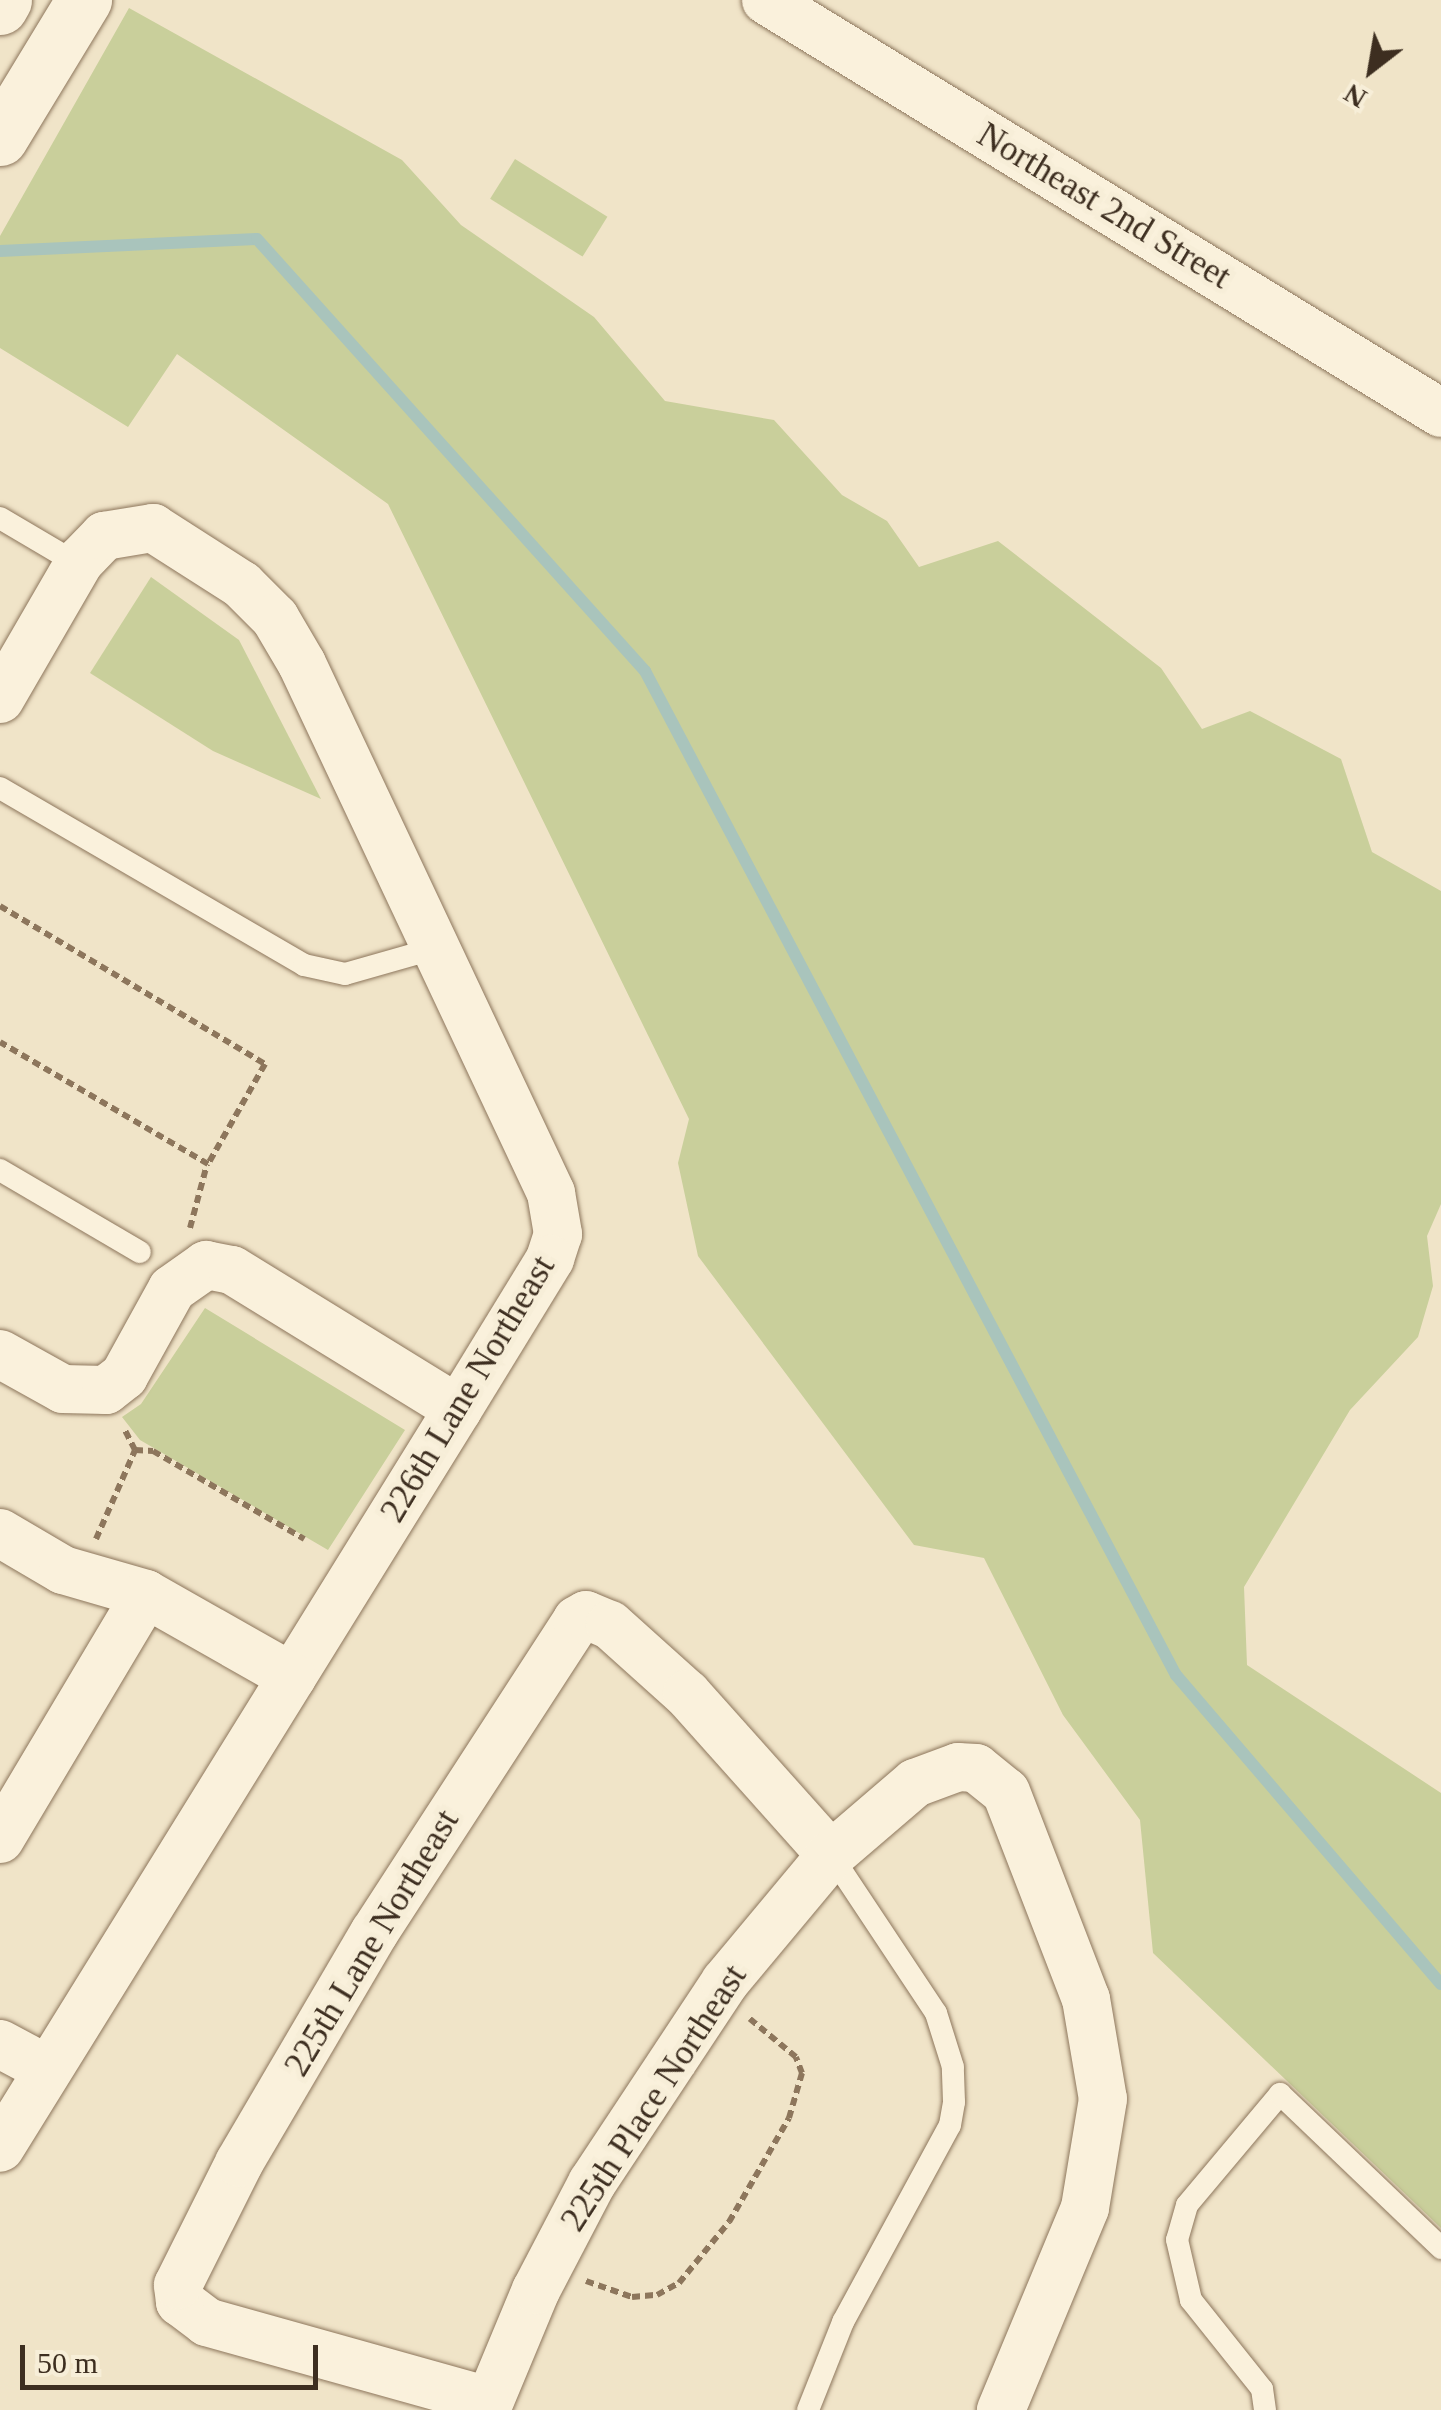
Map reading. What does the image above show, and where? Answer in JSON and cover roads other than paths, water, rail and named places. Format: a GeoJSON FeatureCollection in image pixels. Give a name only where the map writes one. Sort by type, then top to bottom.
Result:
{"type":"FeatureCollection","features":[{"type":"Feature","properties":{"kind":"main road"},"geometry":{"type":"LineString","coordinates":[[0,7],[4,0]]}},
{"type":"Feature","properties":{"kind":"main road"},"geometry":{"type":"LineString","coordinates":[[0,138],[84,0]]}},
{"type":"Feature","properties":{"kind":"street","name":"Northeast 2nd Street"},"geometry":{"type":"LineString","coordinates":[[766,0],[1441,413]]}},
{"type":"Feature","properties":{"kind":"street","name":"226th Lane Northeast"},"geometry":{"type":"LineString","coordinates":[[0,2148],[458,1409],[550,1258],[558,1234],[551,1193],[275,618],[202,554],[153,528],[104,536],[78,564]]}},
{"type":"Feature","properties":{"kind":"street"},"geometry":{"type":"LineString","coordinates":[[0,700],[78,564]]}},
{"type":"Feature","properties":{"kind":"street"},"geometry":{"type":"LineString","coordinates":[[0,1354],[62,1389],[106,1390],[124,1376],[172,1289],[206,1266],[232,1270],[458,1409]]}},
{"type":"Feature","properties":{"kind":"street"},"geometry":{"type":"LineString","coordinates":[[0,1533],[83,1576],[146,1594],[292,1677]]}},
{"type":"Feature","properties":{"kind":"street"},"geometry":{"type":"LineString","coordinates":[[0,1839],[146,1594]]}},
{"type":"Feature","properties":{"kind":"street","name":"225th Lane Northeast"},"geometry":{"type":"LineString","coordinates":[[496,2407],[207,2322],[180,2302],[178,2285],[239,2164],[374,1933],[577,1620],[586,1615],[610,1626],[686,1694],[831,1855]]}},
{"type":"Feature","properties":{"kind":"street","name":"225th Place Northeast"},"geometry":{"type":"LineString","coordinates":[[496,2407],[536,2290],[594,2181],[725,1982],[831,1855],[914,1783],[936,1771],[976,1768],[1006,1792],[1072,1965],[1099,2052],[1104,2099],[1081,2222],[1002,2410]]}},
{"type":"Feature","properties":{"kind":"street"},"geometry":{"type":"LineString","coordinates":[[0,2044],[47,2069]]}},
{"type":"Feature","properties":{"kind":"lane"},"geometry":{"type":"LineString","coordinates":[[0,518],[78,564]]}},
{"type":"Feature","properties":{"kind":"lane"},"geometry":{"type":"LineString","coordinates":[[0,788],[304,965],[345,974],[436,948]]}},
{"type":"Feature","properties":{"kind":"lane"},"geometry":{"type":"LineString","coordinates":[[0,1170],[140,1252]]}},
{"type":"Feature","properties":{"kind":"lane"},"geometry":{"type":"LineString","coordinates":[[808,2410],[843,2322],[950,2126],[954,2102],[947,2035],[831,1855]]}},
{"type":"Feature","properties":{"kind":"lane"},"geometry":{"type":"LineString","coordinates":[[1265,2410],[1262,2389],[1191,2300],[1177,2240],[1188,2205],[1280,2094],[1441,2248]]}},
{"type":"Feature","properties":{"kind":"waterway"},"geometry":{"type":"LineString","coordinates":[[0,251],[257,239],[645,671],[1176,1675],[1441,1984]]}}]}
